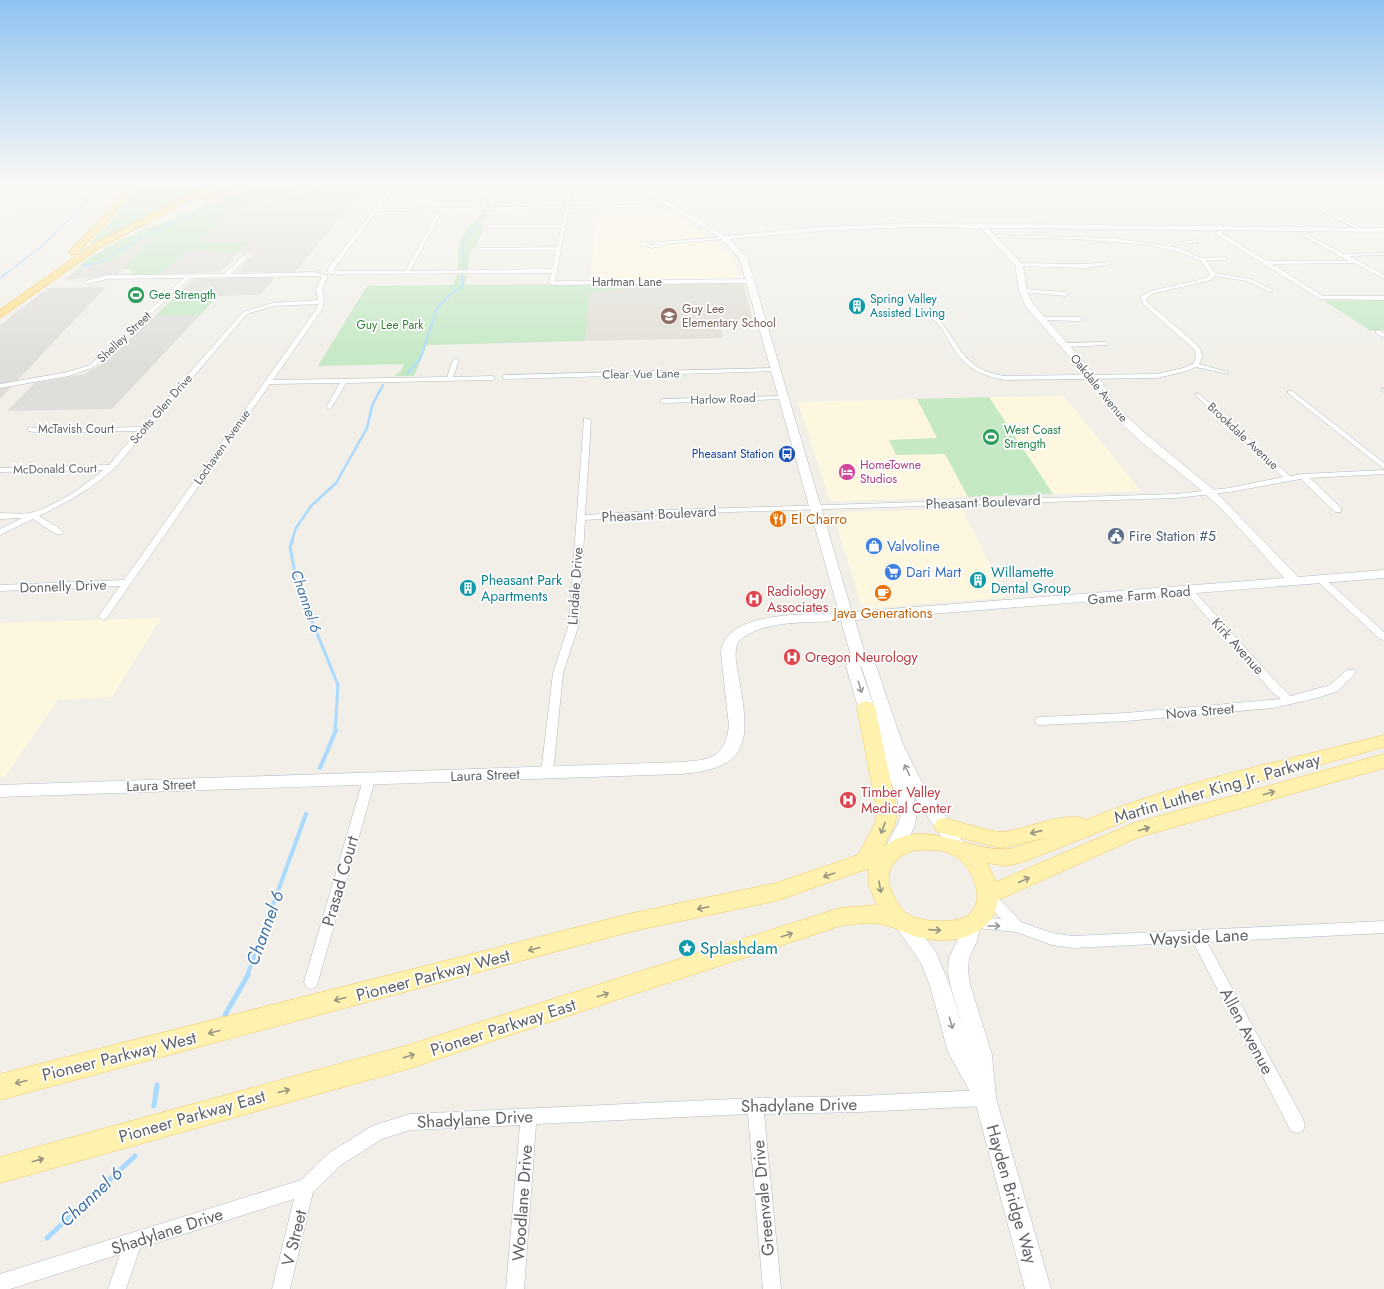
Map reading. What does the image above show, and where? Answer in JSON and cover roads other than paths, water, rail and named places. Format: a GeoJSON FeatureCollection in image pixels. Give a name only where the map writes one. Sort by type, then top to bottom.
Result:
{"type":"FeatureCollection","features":[{"type":"Feature","properties":{"kind":"highway"},"geometry":{"type":"LineString","coordinates":[[0,308],[82,244]]}},
{"type":"Feature","properties":{"kind":"highway"},"geometry":{"type":"LineString","coordinates":[[0,315],[58,272],[100,244]]}},
{"type":"Feature","properties":{"kind":"highway"},"geometry":{"type":"LineString","coordinates":[[95,247],[101,244]]}},
{"type":"Feature","properties":{"kind":"main road"},"geometry":{"type":"LineString","coordinates":[[730,244],[741,255],[750,280],[847,617]]}},
{"type":"Feature","properties":{"kind":"main road"},"geometry":{"type":"LineString","coordinates":[[1000,244],[1019,265]]}},
{"type":"Feature","properties":{"kind":"main road","name":"Oakdale Avenue"},"geometry":{"type":"LineString","coordinates":[[1019,265],[1023,292],[1029,305],[1093,378],[1117,412],[1142,436],[1210,492],[1295,582]]}},
{"type":"Feature","properties":{"kind":"main road","name":"Game Farm Road"},"geometry":{"type":"LineString","coordinates":[[847,617],[1189,591],[1384,574]]}},
{"type":"Feature","properties":{"kind":"main road","name":"Hayden Bridge Way"},"geometry":{"type":"LineString","coordinates":[[847,617],[858,656],[869,666],[894,742],[912,780],[959,849],[981,871],[985,880],[988,896]]}},
{"type":"Feature","properties":{"kind":"main road","name":"Laura Street"},"geometry":{"type":"LineString","coordinates":[[0,791],[369,780],[686,768],[706,765],[726,757],[736,744],[738,726],[728,651],[733,639],[744,630],[768,622],[847,617]]}},
{"type":"Feature","properties":{"kind":"main road","name":"Hayden Bridge Way"},"geometry":{"type":"LineString","coordinates":[[858,656],[853,666],[866,708],[904,794],[909,812],[908,823],[881,864],[879,871],[879,887],[888,908],[929,958],[940,986],[959,1052],[985,1098]]}},
{"type":"Feature","properties":{"kind":"main road"},"geometry":{"type":"LineString","coordinates":[[865,862],[877,843],[885,824],[887,810],[866,708]]}},
{"type":"Feature","properties":{"kind":"main road","name":"Martin Luther King Jr. Parkway"},"geometry":{"type":"LineString","coordinates":[[865,862],[910,842],[923,841],[936,842],[959,849],[1007,857],[1037,848],[1144,806],[1384,741]]}},
{"type":"Feature","properties":{"kind":"main road","name":"Martin Luther King Jr. Parkway"},"geometry":{"type":"LineString","coordinates":[[988,896],[1134,832],[1384,761]]}},
{"type":"Feature","properties":{"kind":"main road"},"geometry":{"type":"LineString","coordinates":[[944,826],[1001,840],[1046,829],[1102,822]]}},
{"type":"Feature","properties":{"kind":"main road","name":"Pioneer Parkway West"},"geometry":{"type":"LineString","coordinates":[[0,1087],[634,922],[776,892],[865,862]]}},
{"type":"Feature","properties":{"kind":"main road"},"geometry":{"type":"LineString","coordinates":[[972,924],[984,912],[988,896]]}},
{"type":"Feature","properties":{"kind":"main road","name":"Pioneer Parkway East"},"geometry":{"type":"LineString","coordinates":[[0,1170],[408,1057],[840,917],[870,914],[899,920],[916,927],[934,930],[958,929],[972,924]]}},
{"type":"Feature","properties":{"kind":"main road","name":"Hayden Bridge Way"},"geometry":{"type":"LineString","coordinates":[[972,924],[967,941],[959,958],[958,971],[981,1054],[985,1098],[1038,1289]]}},
{"type":"Feature","properties":{"kind":"street"},"geometry":{"type":"LineString","coordinates":[[350,244],[330,270],[332,273],[554,271],[560,244]]}},
{"type":"Feature","properties":{"kind":"street"},"geometry":{"type":"LineString","coordinates":[[406,273],[422,244]]}},
{"type":"Feature","properties":{"kind":"street"},"geometry":{"type":"LineString","coordinates":[[1150,244],[1164,246],[1202,259],[1210,264],[1213,274]]}},
{"type":"Feature","properties":{"kind":"street"},"geometry":{"type":"LineString","coordinates":[[1164,246],[1170,244]]}},
{"type":"Feature","properties":{"kind":"street"},"geometry":{"type":"LineString","coordinates":[[1235,244],[1322,298],[1384,298]]}},
{"type":"Feature","properties":{"kind":"street"},"geometry":{"type":"LineString","coordinates":[[1323,244],[1384,277]]}},
{"type":"Feature","properties":{"kind":"street"},"geometry":{"type":"LineString","coordinates":[[479,249],[559,248]]}},
{"type":"Feature","properties":{"kind":"street"},"geometry":{"type":"LineString","coordinates":[[1343,255],[1384,254]]}},
{"type":"Feature","properties":{"kind":"street"},"geometry":{"type":"LineString","coordinates":[[87,282],[112,277],[226,276],[245,256]]}},
{"type":"Feature","properties":{"kind":"street"},"geometry":{"type":"LineString","coordinates":[[1202,259],[1225,258]]}},
{"type":"Feature","properties":{"kind":"street"},"geometry":{"type":"LineString","coordinates":[[1265,263],[1356,262]]}},
{"type":"Feature","properties":{"kind":"street"},"geometry":{"type":"LineString","coordinates":[[1019,265],[1109,264]]}},
{"type":"Feature","properties":{"kind":"street","name":"Hartman Lane"},"geometry":{"type":"LineString","coordinates":[[554,271],[552,283],[750,280]]}},
{"type":"Feature","properties":{"kind":"street"},"geometry":{"type":"LineString","coordinates":[[903,311],[922,312],[937,319],[966,361],[988,375],[1021,379],[1157,376],[1186,370],[1195,365],[1199,358],[1198,350],[1143,300],[1143,297],[1152,292],[1209,279],[1213,274]]}},
{"type":"Feature","properties":{"kind":"street"},"geometry":{"type":"LineString","coordinates":[[1213,274],[1248,280],[1270,290]]}},
{"type":"Feature","properties":{"kind":"street","name":"Lochaven Avenue"},"geometry":{"type":"LineString","coordinates":[[103,617],[320,308],[321,302],[319,289],[325,278],[323,275],[226,276]]}},
{"type":"Feature","properties":{"kind":"street","name":"Shelley Street"},"geometry":{"type":"LineString","coordinates":[[0,386],[69,374],[92,366],[189,276]]}},
{"type":"Feature","properties":{"kind":"street"},"geometry":{"type":"LineString","coordinates":[[1186,285],[1193,288]]}},
{"type":"Feature","properties":{"kind":"street"},"geometry":{"type":"LineString","coordinates":[[1023,292],[1066,294]]}},
{"type":"Feature","properties":{"kind":"street","name":"Scotts Glen Drive"},"geometry":{"type":"LineString","coordinates":[[0,532],[71,497],[90,486],[111,468],[245,313],[254,308],[272,304],[321,302]]}},
{"type":"Feature","properties":{"kind":"street"},"geometry":{"type":"LineString","coordinates":[[1041,319],[1080,318]]}},
{"type":"Feature","properties":{"kind":"street"},"geometry":{"type":"LineString","coordinates":[[1064,345],[1106,344]]}},
{"type":"Feature","properties":{"kind":"street"},"geometry":{"type":"LineString","coordinates":[[449,379],[456,360]]}},
{"type":"Feature","properties":{"kind":"street"},"geometry":{"type":"LineString","coordinates":[[1195,365],[1226,373]]}},
{"type":"Feature","properties":{"kind":"street","name":"Clear Vue Lane"},"geometry":{"type":"LineString","coordinates":[[505,377],[776,370]]}},
{"type":"Feature","properties":{"kind":"street"},"geometry":{"type":"LineString","coordinates":[[268,382],[492,378]]}},
{"type":"Feature","properties":{"kind":"street"},"geometry":{"type":"LineString","coordinates":[[329,407],[344,381]]}},
{"type":"Feature","properties":{"kind":"street"},"geometry":{"type":"LineString","coordinates":[[1290,392],[1384,467]]}},
{"type":"Feature","properties":{"kind":"street","name":"Brookdale Avenue"},"geometry":{"type":"LineString","coordinates":[[1198,395],[1288,478]]}},
{"type":"Feature","properties":{"kind":"street","name":"Harlow Road"},"geometry":{"type":"LineString","coordinates":[[663,401],[784,398]]}},
{"type":"Feature","properties":{"kind":"street","name":"Lindale Drive"},"geometry":{"type":"LineString","coordinates":[[547,773],[558,673],[574,624],[587,420]]}},
{"type":"Feature","properties":{"kind":"street","name":"McTavish Court"},"geometry":{"type":"LineString","coordinates":[[31,428],[42,431],[144,429]]}},
{"type":"Feature","properties":{"kind":"street","name":"McDonald Court"},"geometry":{"type":"LineString","coordinates":[[0,470],[111,468]]}},
{"type":"Feature","properties":{"kind":"street","name":"Pheasant Boulevard"},"geometry":{"type":"LineString","coordinates":[[580,518],[667,512],[1176,496],[1210,492],[1302,476],[1384,472]]}},
{"type":"Feature","properties":{"kind":"street"},"geometry":{"type":"LineString","coordinates":[[1302,476],[1338,510]]}},
{"type":"Feature","properties":{"kind":"street"},"geometry":{"type":"LineString","coordinates":[[0,516],[32,515],[59,532]]}},
{"type":"Feature","properties":{"kind":"street"},"geometry":{"type":"LineString","coordinates":[[1320,579],[1384,637]]}},
{"type":"Feature","properties":{"kind":"street","name":"Donnelly Drive"},"geometry":{"type":"LineString","coordinates":[[0,588],[126,583]]}},
{"type":"Feature","properties":{"kind":"street","name":"Kirk Avenue"},"geometry":{"type":"LineString","coordinates":[[1189,591],[1276,689],[1289,700]]}},
{"type":"Feature","properties":{"kind":"street","name":"Nova Street"},"geometry":{"type":"LineString","coordinates":[[1040,721],[1126,717],[1273,704],[1317,694],[1334,688],[1351,672]]}},
{"type":"Feature","properties":{"kind":"street","name":"Prasad Court"},"geometry":{"type":"LineString","coordinates":[[311,982],[369,780]]}},
{"type":"Feature","properties":{"kind":"street","name":"Wayside Lane"},"geometry":{"type":"LineString","coordinates":[[988,896],[1016,926]]}},
{"type":"Feature","properties":{"kind":"street","name":"Wayside Lane"},"geometry":{"type":"LineString","coordinates":[[972,924],[989,926],[1016,926],[1052,939],[1072,942],[1384,927]]}},
{"type":"Feature","properties":{"kind":"street","name":"Allen Avenue"},"geometry":{"type":"LineString","coordinates":[[1197,937],[1297,1126]]}},
{"type":"Feature","properties":{"kind":"street","name":"Shadylane Drive"},"geometry":{"type":"LineString","coordinates":[[0,1283],[306,1187],[335,1159],[378,1132],[410,1122],[755,1106],[859,1104],[985,1098]]}},
{"type":"Feature","properties":{"kind":"street","name":"Greenvale Drive"},"geometry":{"type":"LineString","coordinates":[[755,1106],[772,1289]]}},
{"type":"Feature","properties":{"kind":"street","name":"Woodlane Drive"},"geometry":{"type":"LineString","coordinates":[[515,1289],[529,1117]]}},
{"type":"Feature","properties":{"kind":"street","name":"V Street"},"geometry":{"type":"LineString","coordinates":[[281,1289],[306,1187]]}},
{"type":"Feature","properties":{"kind":"street"},"geometry":{"type":"LineString","coordinates":[[117,1289],[133,1242]]}},
{"type":"Feature","properties":{"kind":"waterway"},"geometry":{"type":"LineString","coordinates":[[4,275],[44,244]]}},
{"type":"Feature","properties":{"kind":"waterway"},"geometry":{"type":"LineString","coordinates":[[82,266],[102,262],[131,244]]}},
{"type":"Feature","properties":{"kind":"waterway","name":"Channel 6"},"geometry":{"type":"LineString","coordinates":[[464,244],[464,271]]}},
{"type":"Feature","properties":{"kind":"waterway"},"geometry":{"type":"LineString","coordinates":[[0,278],[5,274]]}},
{"type":"Feature","properties":{"kind":"waterway","name":"Channel 6"},"geometry":{"type":"LineString","coordinates":[[408,373],[420,359],[437,308],[452,293],[463,286],[462,274]]}},
{"type":"Feature","properties":{"kind":"waterway","name":"Channel 6"},"geometry":{"type":"LineString","coordinates":[[380,391],[383,385]]}},
{"type":"Feature","properties":{"kind":"waterway","name":"Channel 6"},"geometry":{"type":"LineString","coordinates":[[292,540],[296,528],[311,506],[336,483],[367,428],[372,406],[380,390]]}},
{"type":"Feature","properties":{"kind":"waterway","name":"Channel 6"},"geometry":{"type":"LineString","coordinates":[[293,539],[290,547],[297,584],[338,685],[335,731]]}},
{"type":"Feature","properties":{"kind":"waterway","name":"Channel 6"},"geometry":{"type":"LineString","coordinates":[[320,768],[336,730]]}},
{"type":"Feature","properties":{"kind":"waterway","name":"Channel 6"},"geometry":{"type":"LineString","coordinates":[[247,976],[306,814]]}},
{"type":"Feature","properties":{"kind":"waterway","name":"Channel 6"},"geometry":{"type":"LineString","coordinates":[[225,1015],[248,975]]}},
{"type":"Feature","properties":{"kind":"waterway","name":"Channel 6"},"geometry":{"type":"LineString","coordinates":[[154,1106],[157,1085]]}},
{"type":"Feature","properties":{"kind":"waterway","name":"Channel 6"},"geometry":{"type":"LineString","coordinates":[[47,1238],[135,1156]]}},
{"type":"Feature","properties":{"kind":"place","name":"Gee Strength"},"geometry":{"type":"Point","coordinates":[136,295]}},
{"type":"Feature","properties":{"kind":"place","name":"Spring Valley Assisted Living"},"geometry":{"type":"Point","coordinates":[857,306]}},
{"type":"Feature","properties":{"kind":"place","name":"Guy Lee Elementary School"},"geometry":{"type":"Point","coordinates":[669,316]}},
{"type":"Feature","properties":{"kind":"place","name":"West Coast Strength"},"geometry":{"type":"Point","coordinates":[991,437]}},
{"type":"Feature","properties":{"kind":"place","name":"Pheasant Station"},"geometry":{"type":"Point","coordinates":[787,454]}},
{"type":"Feature","properties":{"kind":"place","name":"HomeTowne Studios"},"geometry":{"type":"Point","coordinates":[847,472]}},
{"type":"Feature","properties":{"kind":"place","name":"El Charro"},"geometry":{"type":"Point","coordinates":[778,519]}},
{"type":"Feature","properties":{"kind":"place","name":"Fire Station #5"},"geometry":{"type":"Point","coordinates":[1116,536]}},
{"type":"Feature","properties":{"kind":"place","name":"Valvoline"},"geometry":{"type":"Point","coordinates":[874,546]}},
{"type":"Feature","properties":{"kind":"place","name":"Dari Mart"},"geometry":{"type":"Point","coordinates":[893,572]}},
{"type":"Feature","properties":{"kind":"place","name":"Willamette Dental Group"},"geometry":{"type":"Point","coordinates":[978,580]}},
{"type":"Feature","properties":{"kind":"place","name":"Pheasant Park Apartments"},"geometry":{"type":"Point","coordinates":[468,588]}},
{"type":"Feature","properties":{"kind":"place","name":"Java Generations"},"geometry":{"type":"Point","coordinates":[883,593]}},
{"type":"Feature","properties":{"kind":"place","name":"Radiology Associates"},"geometry":{"type":"Point","coordinates":[754,599]}},
{"type":"Feature","properties":{"kind":"place","name":"Oregon Neurology"},"geometry":{"type":"Point","coordinates":[792,657]}},
{"type":"Feature","properties":{"kind":"place","name":"Timber Valley Medical Center"},"geometry":{"type":"Point","coordinates":[848,800]}},
{"type":"Feature","properties":{"kind":"place","name":"Splashdam"},"geometry":{"type":"Point","coordinates":[687,948]}},
{"type":"Feature","properties":{"kind":"park label","name":"Guy Lee Park"},"geometry":{"type":"Point","coordinates":[390,325]}}]}
